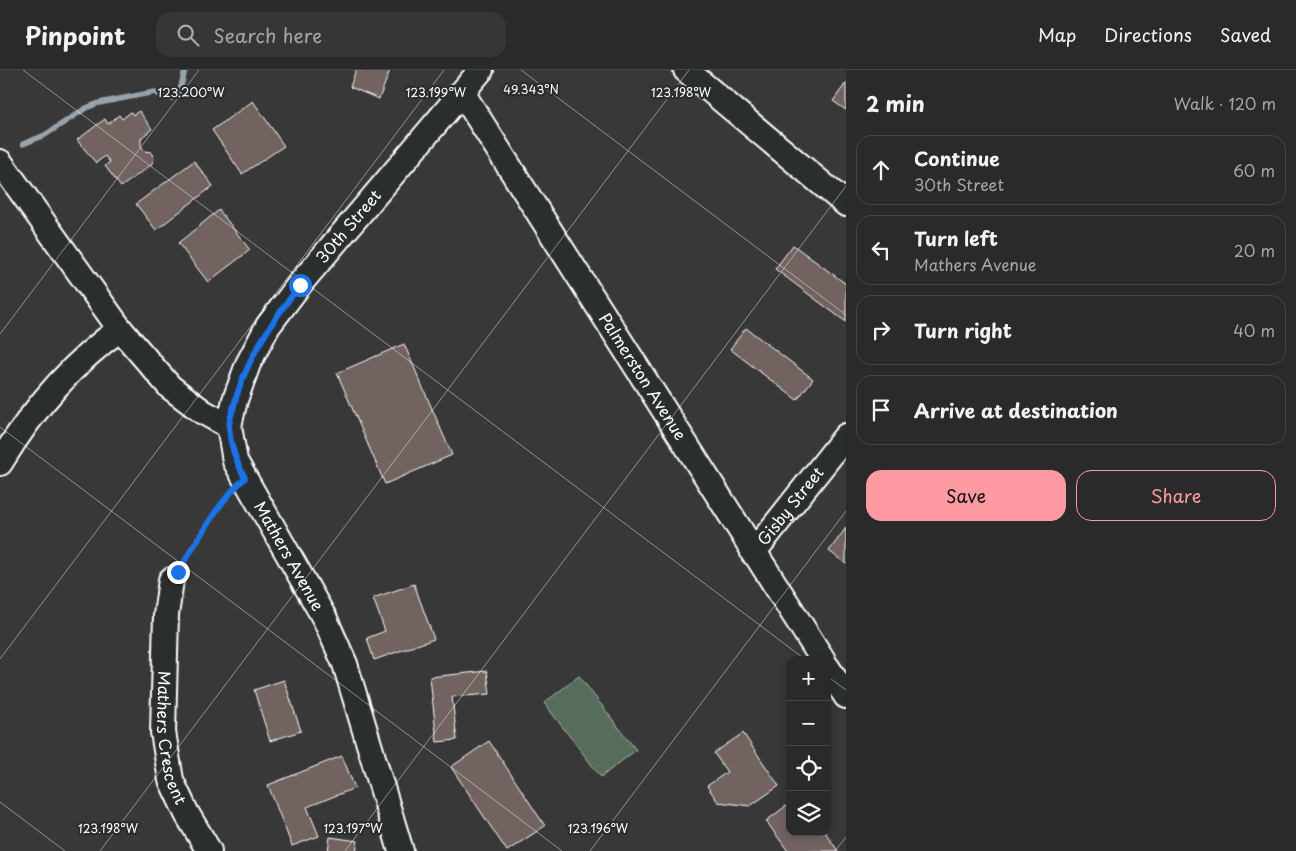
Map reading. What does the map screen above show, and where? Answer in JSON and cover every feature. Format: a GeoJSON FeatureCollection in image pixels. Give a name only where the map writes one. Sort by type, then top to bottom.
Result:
{"type":"FeatureCollection","features":[{"type":"Feature","properties":{"kind":"street","name":"30th Street"},"geometry":{"type":"LineString","coordinates":[[229,426],[235,400],[248,364],[268,326],[418,142],[463,94],[481,70]]}},
{"type":"Feature","properties":{"kind":"street"},"geometry":{"type":"LineString","coordinates":[[686,70],[846,204]]}},
{"type":"Feature","properties":{"kind":"street","name":"Palmerston Avenue"},"geometry":{"type":"LineString","coordinates":[[463,94],[819,656]]}},
{"type":"Feature","properties":{"kind":"street"},"geometry":{"type":"LineString","coordinates":[[0,162],[120,330],[170,387],[203,412],[229,426]]}},
{"type":"Feature","properties":{"kind":"street"},"geometry":{"type":"LineString","coordinates":[[0,464],[14,440],[65,377],[104,341],[120,330]]}},
{"type":"Feature","properties":{"kind":"street","name":"Mathers Avenue"},"geometry":{"type":"LineString","coordinates":[[229,426],[235,461],[326,619],[345,664],[401,851]]}},
{"type":"Feature","properties":{"kind":"street","name":"Gisby Street"},"geometry":{"type":"LineString","coordinates":[[753,553],[846,436]]}},
{"type":"Feature","properties":{"kind":"street","name":"Mathers Crescent"},"geometry":{"type":"LineString","coordinates":[[171,580],[166,615],[163,732],[171,780],[187,814],[209,851]]}},
{"type":"Feature","properties":{"kind":"street"},"geometry":{"type":"LineString","coordinates":[[831,673],[846,696]]}},
{"type":"Feature","properties":{"kind":"path"},"geometry":{"type":"LineString","coordinates":[[171,580],[184,562],[196,539],[231,491],[245,478]]}},
{"type":"Feature","properties":{"kind":"green space"},"geometry":{"type":"Polygon","coordinates":[[[579,676],[636,750],[601,777],[544,703],[579,676]]]}},
{"type":"Feature","properties":{"kind":"building"},"geometry":{"type":"Polygon","coordinates":[[[356,70],[390,70],[379,99],[350,87],[356,70]]]}},
{"type":"Feature","properties":{"kind":"building"},"geometry":{"type":"Polygon","coordinates":[[[846,83],[846,110],[833,101],[846,83]]]}},
{"type":"Feature","properties":{"kind":"building"},"geometry":{"type":"Polygon","coordinates":[[[253,101],[284,146],[242,174],[212,130],[253,101]]]}},
{"type":"Feature","properties":{"kind":"building"},"geometry":{"type":"Polygon","coordinates":[[[139,111],[152,129],[141,138],[141,146],[145,151],[151,152],[154,159],[151,165],[121,187],[105,166],[110,162],[105,156],[96,163],[77,140],[105,119],[108,124],[119,115],[122,119],[131,112],[133,115],[139,111]]]}},
{"type":"Feature","properties":{"kind":"building"},"geometry":{"type":"Polygon","coordinates":[[[194,161],[213,186],[156,230],[136,204],[194,161]]]}},
{"type":"Feature","properties":{"kind":"building"},"geometry":{"type":"Polygon","coordinates":[[[219,210],[250,250],[208,282],[178,243],[219,210]]]}},
{"type":"Feature","properties":{"kind":"building"},"geometry":{"type":"Polygon","coordinates":[[[793,245],[846,284],[846,322],[775,269],[793,245]]]}},
{"type":"Feature","properties":{"kind":"building"},"geometry":{"type":"Polygon","coordinates":[[[746,328],[813,379],[797,400],[730,349],[746,328]]]}},
{"type":"Feature","properties":{"kind":"building"},"geometry":{"type":"Polygon","coordinates":[[[404,344],[452,455],[385,484],[337,373],[404,344]]]}},
{"type":"Feature","properties":{"kind":"building"},"geometry":{"type":"Polygon","coordinates":[[[846,528],[846,564],[829,551],[846,528]]]}},
{"type":"Feature","properties":{"kind":"building"},"geometry":{"type":"Polygon","coordinates":[[[414,584],[434,639],[374,660],[367,638],[385,631],[373,598],[414,584]]]}},
{"type":"Feature","properties":{"kind":"building"},"geometry":{"type":"Polygon","coordinates":[[[487,671],[490,694],[452,697],[457,740],[437,742],[430,677],[487,671]]]}},
{"type":"Feature","properties":{"kind":"building"},"geometry":{"type":"Polygon","coordinates":[[[284,680],[301,731],[270,741],[254,690],[284,680]]]}},
{"type":"Feature","properties":{"kind":"building"},"geometry":{"type":"Polygon","coordinates":[[[743,733],[779,786],[750,806],[718,802],[707,786],[727,772],[714,753],[743,733]]]}},
{"type":"Feature","properties":{"kind":"building"},"geometry":{"type":"Polygon","coordinates":[[[489,741],[545,826],[507,851],[451,767],[489,741]]]}},
{"type":"Feature","properties":{"kind":"building"},"geometry":{"type":"Polygon","coordinates":[[[342,756],[355,788],[307,807],[319,836],[292,846],[268,785],[342,756]]]}},
{"type":"Feature","properties":{"kind":"building"},"geometry":{"type":"Polygon","coordinates":[[[786,806],[786,836],[828,836],[838,851],[788,851],[766,821],[786,806]]]}},
{"type":"Feature","properties":{"kind":"building"},"geometry":{"type":"Polygon","coordinates":[[[330,837],[358,841],[356,851],[328,851],[330,837]]]}},
{"type":"Feature","properties":{"kind":"waterway"},"geometry":{"type":"LineString","coordinates":[[23,144],[45,135],[86,108],[99,103],[155,92],[165,98],[172,98],[181,87],[185,70]]}},
{"type":"Feature","properties":{"kind":"route"},"geometry":{"type":"LineString","coordinates":[[178,572],[196,539],[231,491],[245,478],[235,461],[229,426],[235,400],[248,364],[268,326],[300,285]]}}]}
